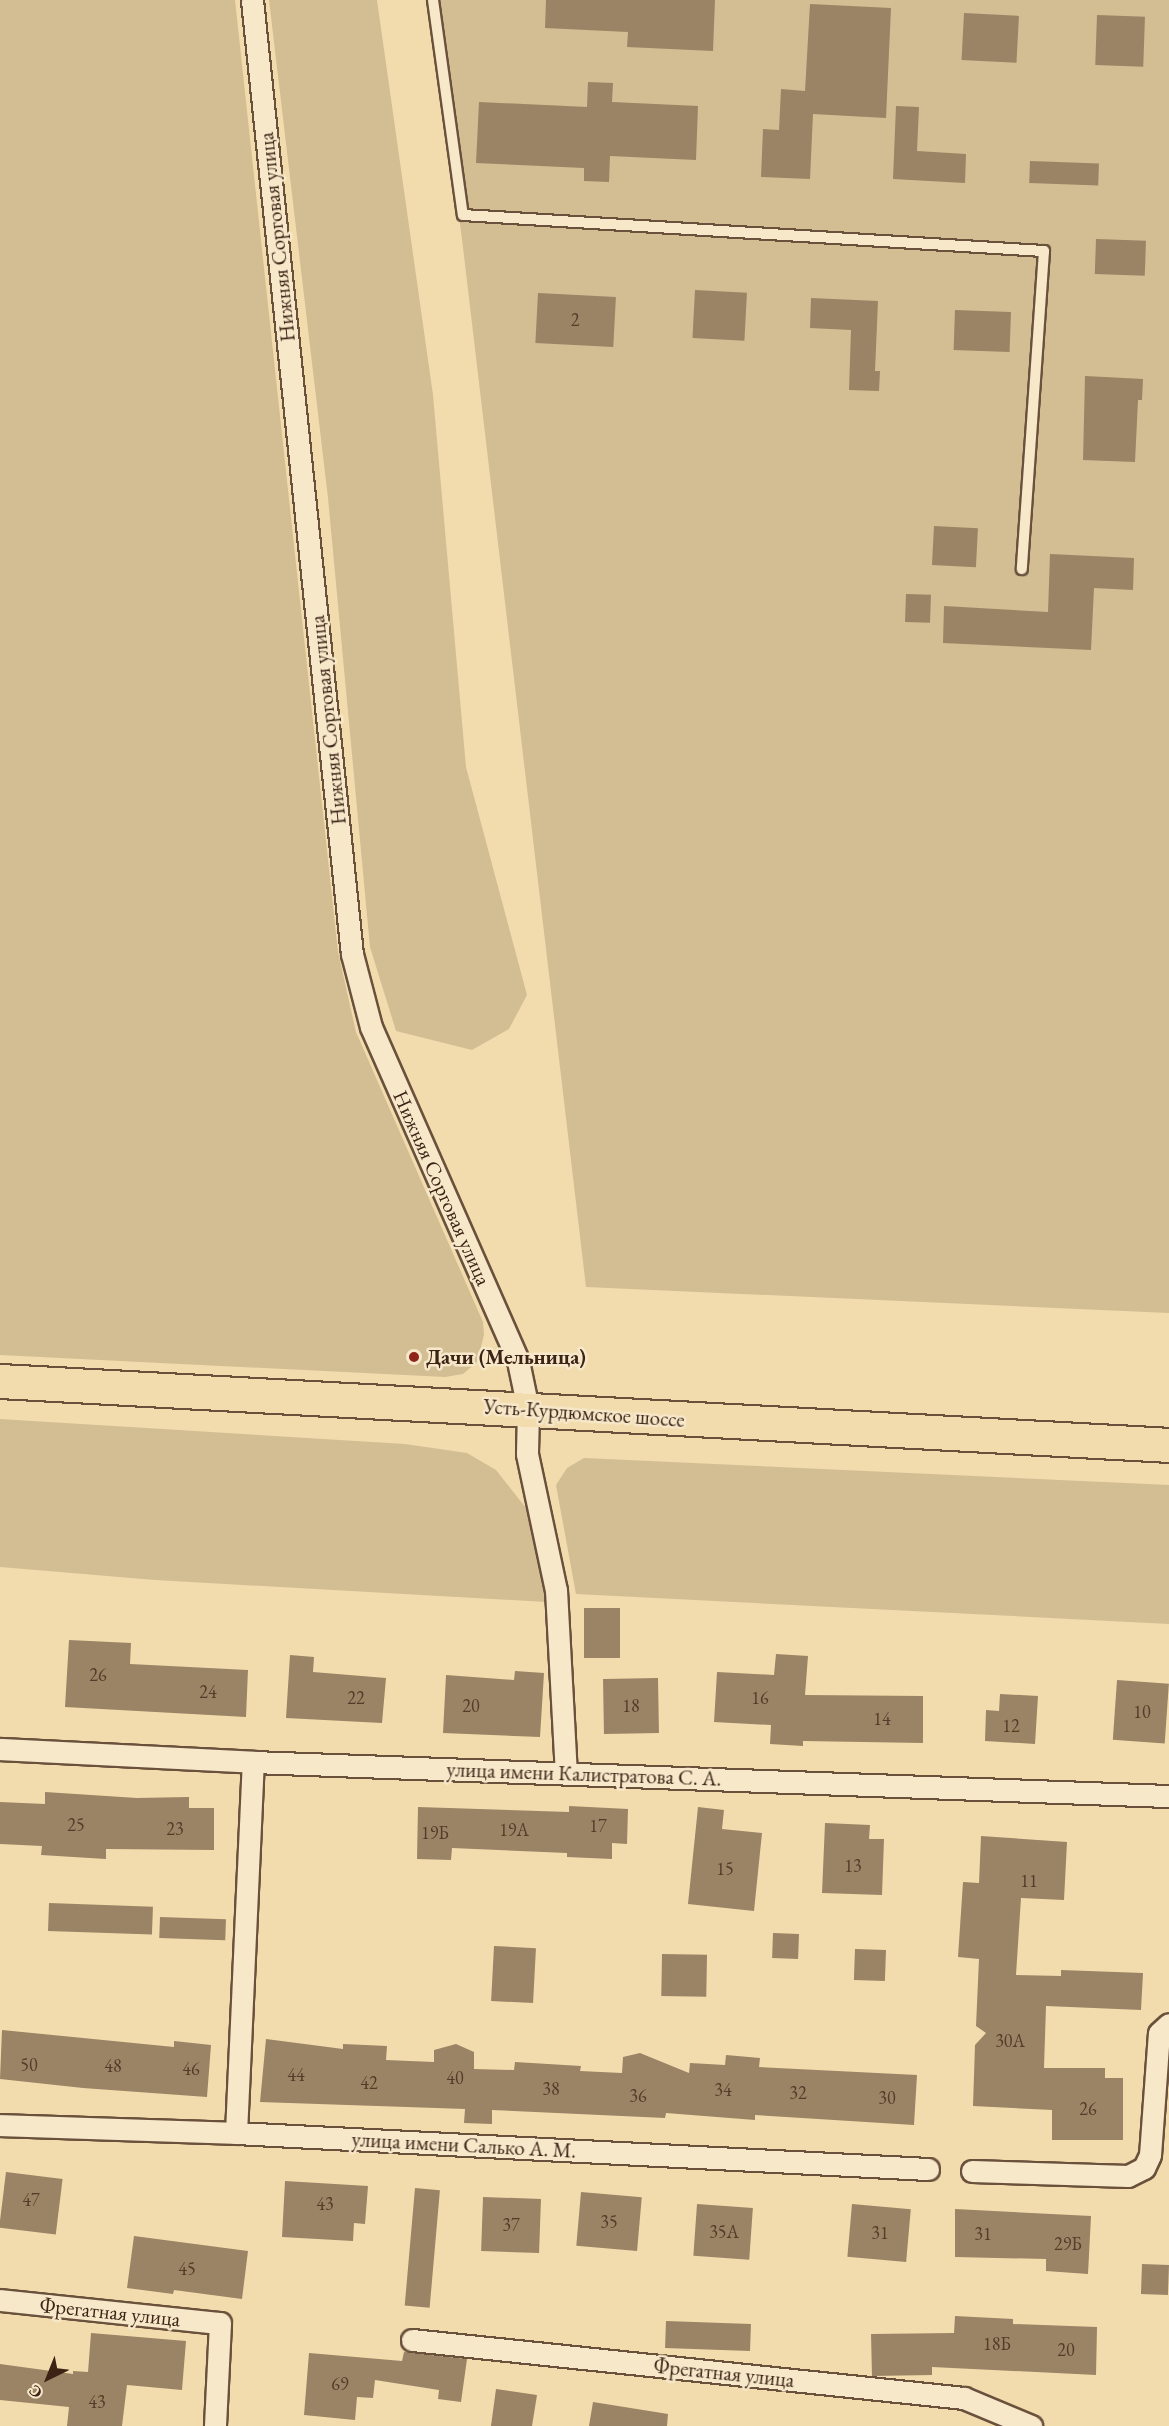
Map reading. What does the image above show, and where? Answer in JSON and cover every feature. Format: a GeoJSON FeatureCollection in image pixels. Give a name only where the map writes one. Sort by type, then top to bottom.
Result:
{"type":"FeatureCollection","features":[{"type":"Feature","properties":{"kind":"main road","name":"Усть-Курдюмское шоссе"},"geometry":{"type":"LineString","coordinates":[[0,1381],[1169,1445]]}},
{"type":"Feature","properties":{"kind":"street","name":"Нижняя Сорговая улица"},"geometry":{"type":"LineString","coordinates":[[252,0],[352,954],[371,1028],[518,1361],[528,1409],[527,1454],[556,1590],[566,1772]]}},
{"type":"Feature","properties":{"kind":"street","name":"улица имени Калистратова С. А."},"geometry":{"type":"LineString","coordinates":[[0,1749],[253,1762],[1169,1796]]}},
{"type":"Feature","properties":{"kind":"street"},"geometry":{"type":"LineString","coordinates":[[236,2133],[253,1762]]}},
{"type":"Feature","properties":{"kind":"street"},"geometry":{"type":"LineString","coordinates":[[972,2171],[1128,2176],[1144,2168],[1150,2155],[1159,2033],[1169,2024]]}},
{"type":"Feature","properties":{"kind":"street","name":"улица имени Салько А. М."},"geometry":{"type":"LineString","coordinates":[[0,2125],[236,2133],[928,2169]]}},
{"type":"Feature","properties":{"kind":"street","name":"Фрегатная улица"},"geometry":{"type":"LineString","coordinates":[[0,2300],[220,2323],[215,2426]]}},
{"type":"Feature","properties":{"kind":"street","name":"Фрегатная улица"},"geometry":{"type":"LineString","coordinates":[[412,2340],[964,2398],[1031,2426]]}},
{"type":"Feature","properties":{"kind":"lane"},"geometry":{"type":"LineString","coordinates":[[433,0],[463,215],[1044,251],[1022,569]]}},
{"type":"Feature","properties":{"kind":"shaded area"},"geometry":{"type":"Polygon","coordinates":[[[0,0],[235,0],[338,952],[356,1032],[483,1322],[484,1335],[477,1362],[463,1374],[445,1377],[0,1355],[0,0]]]}},
{"type":"Feature","properties":{"kind":"shaded area"},"geometry":{"type":"Polygon","coordinates":[[[269,0],[377,0],[433,395],[466,767],[527,995],[509,1029],[472,1050],[396,1031],[370,947],[328,498],[269,0]]]}},
{"type":"Feature","properties":{"kind":"shaded area"},"geometry":{"type":"Polygon","coordinates":[[[430,0],[1169,0],[1169,1313],[586,1287],[462,239],[430,0]]]}},
{"type":"Feature","properties":{"kind":"shaded area"},"geometry":{"type":"Polygon","coordinates":[[[0,1419],[405,1444],[467,1453],[496,1470],[530,1513],[546,1602],[155,1580],[0,1567],[0,1419]]]}},
{"type":"Feature","properties":{"kind":"shaded area"},"geometry":{"type":"Polygon","coordinates":[[[584,1458],[1169,1485],[1169,1624],[576,1594],[556,1485],[567,1468],[584,1458]]]}},
{"type":"Feature","properties":{"kind":"building"},"geometry":{"type":"Polygon","coordinates":[[[546,0],[715,0],[713,51],[627,47],[628,32],[545,28],[546,0]]]}},
{"type":"Feature","properties":{"kind":"building"},"geometry":{"type":"Polygon","coordinates":[[[810,4],[891,8],[886,118],[813,114],[810,179],[761,177],[763,129],[779,130],[781,89],[805,91],[810,4]]]}},
{"type":"Feature","properties":{"kind":"building"},"geometry":{"type":"Polygon","coordinates":[[[964,13],[1019,16],[1016,63],[962,60],[964,13]]]}},
{"type":"Feature","properties":{"kind":"building"},"geometry":{"type":"Polygon","coordinates":[[[1097,15],[1145,17],[1143,67],[1095,65],[1097,15]]]}},
{"type":"Feature","properties":{"kind":"building"},"geometry":{"type":"Polygon","coordinates":[[[588,82],[613,83],[612,102],[698,106],[696,160],[610,156],[609,182],[584,181],[584,168],[476,163],[479,102],[587,107],[588,82]]]}},
{"type":"Feature","properties":{"kind":"building"},"geometry":{"type":"Polygon","coordinates":[[[896,106],[919,107],[917,151],[966,154],[965,183],[893,179],[896,106]]]}},
{"type":"Feature","properties":{"kind":"building"},"geometry":{"type":"Polygon","coordinates":[[[1030,161],[1099,163],[1098,185],[1029,183],[1030,161]]]}},
{"type":"Feature","properties":{"kind":"building"},"geometry":{"type":"Polygon","coordinates":[[[1096,239],[1146,241],[1145,276],[1095,274],[1096,239]]]}},
{"type":"Feature","properties":{"kind":"building"},"geometry":{"type":"Polygon","coordinates":[[[695,290],[747,293],[744,341],[692,338],[695,290]]]}},
{"type":"Feature","properties":{"kind":"building"},"geometry":{"type":"Polygon","coordinates":[[[538,293],[616,297],[613,347],[535,343],[538,293]]]}},
{"type":"Feature","properties":{"kind":"building"},"geometry":{"type":"Polygon","coordinates":[[[811,298],[878,301],[875,371],[880,371],[879,391],[849,390],[851,330],[810,328],[811,298]]]}},
{"type":"Feature","properties":{"kind":"building"},"geometry":{"type":"Polygon","coordinates":[[[955,310],[1011,312],[1010,352],[954,350],[955,310]]]}},
{"type":"Feature","properties":{"kind":"building"},"geometry":{"type":"Polygon","coordinates":[[[1085,376],[1143,379],[1142,400],[1138,400],[1135,462],[1083,460],[1085,376]]]}},
{"type":"Feature","properties":{"kind":"building"},"geometry":{"type":"Polygon","coordinates":[[[934,526],[978,528],[976,567],[932,565],[934,526]]]}},
{"type":"Feature","properties":{"kind":"building"},"geometry":{"type":"Polygon","coordinates":[[[1050,554],[1134,558],[1133,590],[1094,588],[1091,650],[943,643],[944,606],[1048,612],[1050,554]]]}},
{"type":"Feature","properties":{"kind":"building"},"geometry":{"type":"Polygon","coordinates":[[[906,594],[931,595],[930,623],[905,622],[906,594]]]}},
{"type":"Feature","properties":{"kind":"building"},"geometry":{"type":"Polygon","coordinates":[[[584,1608],[620,1608],[620,1658],[584,1658],[584,1608]]]}},
{"type":"Feature","properties":{"kind":"building"},"geometry":{"type":"Polygon","coordinates":[[[69,1640],[131,1643],[130,1664],[248,1670],[246,1717],[65,1707],[69,1640]]]}},
{"type":"Feature","properties":{"kind":"building"},"geometry":{"type":"Polygon","coordinates":[[[776,1654],[808,1656],[805,1695],[923,1696],[923,1743],[803,1741],[803,1746],[770,1744],[771,1725],[714,1722],[717,1672],[774,1675],[776,1654]]]}},
{"type":"Feature","properties":{"kind":"building"},"geometry":{"type":"Polygon","coordinates":[[[290,1655],[314,1657],[313,1672],[386,1678],[382,1723],[286,1718],[290,1655]]]}},
{"type":"Feature","properties":{"kind":"building"},"geometry":{"type":"Polygon","coordinates":[[[515,1671],[544,1673],[540,1737],[443,1733],[446,1675],[514,1680],[515,1671]]]}},
{"type":"Feature","properties":{"kind":"building"},"geometry":{"type":"Polygon","coordinates":[[[658,1678],[659,1733],[604,1734],[603,1679],[658,1678]]]}},
{"type":"Feature","properties":{"kind":"building"},"geometry":{"type":"Polygon","coordinates":[[[1117,1680],[1169,1684],[1165,1743],[1113,1740],[1117,1680]]]}},
{"type":"Feature","properties":{"kind":"building"},"geometry":{"type":"Polygon","coordinates":[[[1000,1694],[1038,1696],[1035,1744],[985,1741],[986,1710],[999,1711],[1000,1694]]]}},
{"type":"Feature","properties":{"kind":"building"},"geometry":{"type":"Polygon","coordinates":[[[45,1792],[137,1798],[189,1797],[189,1808],[214,1808],[214,1850],[106,1849],[106,1859],[41,1855],[42,1846],[0,1844],[0,1802],[45,1804],[45,1792]]]}},
{"type":"Feature","properties":{"kind":"building"},"geometry":{"type":"Polygon","coordinates":[[[569,1806],[628,1809],[627,1844],[612,1843],[612,1859],[567,1857],[567,1853],[452,1848],[451,1860],[417,1859],[418,1807],[569,1812],[569,1806]]]}},
{"type":"Feature","properties":{"kind":"building"},"geometry":{"type":"Polygon","coordinates":[[[698,1807],[724,1810],[722,1829],[762,1833],[754,1911],[688,1904],[698,1807]]]}},
{"type":"Feature","properties":{"kind":"building"},"geometry":{"type":"Polygon","coordinates":[[[825,1823],[870,1825],[869,1839],[884,1839],[882,1895],[822,1893],[825,1823]]]}},
{"type":"Feature","properties":{"kind":"building"},"geometry":{"type":"Polygon","coordinates":[[[981,1836],[1067,1842],[1064,1900],[1021,1898],[1016,1975],[1061,1976],[1061,1970],[1143,1973],[1141,2010],[1046,2006],[1044,2068],[1105,2068],[1105,2078],[1123,2078],[1123,2140],[1052,2140],[1052,2110],[973,2106],[975,2045],[986,2033],[976,2026],[979,1959],[958,1957],[963,1882],[979,1883],[981,1836]]]}},
{"type":"Feature","properties":{"kind":"building"},"geometry":{"type":"Polygon","coordinates":[[[49,1903],[153,1907],[152,1935],[48,1931],[49,1903]]]}},
{"type":"Feature","properties":{"kind":"building"},"geometry":{"type":"Polygon","coordinates":[[[160,1917],[226,1919],[225,1940],[159,1938],[160,1917]]]}},
{"type":"Feature","properties":{"kind":"building"},"geometry":{"type":"Polygon","coordinates":[[[773,1933],[799,1934],[798,1959],[772,1958],[773,1933]]]}},
{"type":"Feature","properties":{"kind":"building"},"geometry":{"type":"Polygon","coordinates":[[[494,1946],[536,1948],[533,2003],[491,2001],[494,1946]]]}},
{"type":"Feature","properties":{"kind":"building"},"geometry":{"type":"Polygon","coordinates":[[[855,1949],[886,1950],[885,1981],[854,1980],[855,1949]]]}},
{"type":"Feature","properties":{"kind":"building"},"geometry":{"type":"Polygon","coordinates":[[[662,1954],[707,1955],[706,1997],[661,1996],[662,1954]]]}},
{"type":"Feature","properties":{"kind":"building"},"geometry":{"type":"Polygon","coordinates":[[[2,2030],[174,2047],[174,2041],[211,2045],[207,2097],[0,2079],[2,2030]]]}},
{"type":"Feature","properties":{"kind":"building"},"geometry":{"type":"Polygon","coordinates":[[[266,2039],[343,2049],[343,2044],[387,2046],[386,2060],[434,2062],[434,2050],[456,2044],[474,2052],[474,2069],[514,2070],[515,2062],[581,2066],[580,2071],[622,2073],[623,2057],[640,2053],[689,2073],[690,2063],[725,2065],[726,2055],[760,2058],[759,2067],[917,2075],[914,2125],[755,2115],[755,2120],[666,2113],[665,2118],[492,2110],[492,2124],[464,2123],[465,2109],[260,2102],[266,2039]]]}},
{"type":"Feature","properties":{"kind":"building"},"geometry":{"type":"Polygon","coordinates":[[[6,2172],[63,2179],[56,2235],[0,2228],[6,2172]]]}},
{"type":"Feature","properties":{"kind":"building"},"geometry":{"type":"Polygon","coordinates":[[[285,2181],[368,2186],[365,2224],[354,2223],[353,2241],[282,2237],[285,2181]]]}},
{"type":"Feature","properties":{"kind":"building"},"geometry":{"type":"Polygon","coordinates":[[[415,2188],[440,2190],[430,2308],[405,2306],[415,2188]]]}},
{"type":"Feature","properties":{"kind":"building"},"geometry":{"type":"Polygon","coordinates":[[[581,2192],[642,2197],[637,2251],[576,2246],[581,2192]]]}},
{"type":"Feature","properties":{"kind":"building"},"geometry":{"type":"Polygon","coordinates":[[[483,2197],[541,2199],[539,2253],[481,2251],[483,2197]]]}},
{"type":"Feature","properties":{"kind":"building"},"geometry":{"type":"Polygon","coordinates":[[[697,2204],[753,2208],[749,2260],[693,2256],[697,2204]]]}},
{"type":"Feature","properties":{"kind":"building"},"geometry":{"type":"Polygon","coordinates":[[[852,2204],[911,2209],[906,2262],[847,2257],[852,2204]]]}},
{"type":"Feature","properties":{"kind":"building"},"geometry":{"type":"Polygon","coordinates":[[[955,2209],[1091,2216],[1088,2274],[1046,2271],[1046,2259],[955,2257],[955,2209]]]}},
{"type":"Feature","properties":{"kind":"building"},"geometry":{"type":"Polygon","coordinates":[[[134,2236],[248,2251],[242,2299],[174,2290],[173,2294],[127,2288],[134,2236]]]}},
{"type":"Feature","properties":{"kind":"building"},"geometry":{"type":"Polygon","coordinates":[[[1142,2264],[1169,2265],[1168,2295],[1141,2294],[1142,2264]]]}},
{"type":"Feature","properties":{"kind":"building"},"geometry":{"type":"Polygon","coordinates":[[[955,2316],[1013,2319],[1013,2324],[1097,2327],[1096,2375],[932,2367],[932,2375],[872,2376],[871,2334],[954,2333],[955,2316]]]}},
{"type":"Feature","properties":{"kind":"building"},"geometry":{"type":"Polygon","coordinates":[[[666,2321],[751,2324],[750,2351],[665,2348],[666,2321]]]}},
{"type":"Feature","properties":{"kind":"building"},"geometry":{"type":"Polygon","coordinates":[[[91,2333],[186,2341],[182,2390],[127,2385],[122,2426],[67,2426],[69,2407],[0,2400],[0,2364],[73,2374],[73,2371],[88,2372],[91,2333]]]}},
{"type":"Feature","properties":{"kind":"building"},"geometry":{"type":"Polygon","coordinates":[[[404,2352],[467,2359],[461,2402],[438,2399],[439,2390],[375,2380],[373,2398],[357,2397],[355,2420],[304,2415],[309,2353],[402,2361],[404,2352]]]}},
{"type":"Feature","properties":{"kind":"building"},"geometry":{"type":"Polygon","coordinates":[[[496,2389],[537,2395],[532,2426],[491,2426],[496,2389]]]}},
{"type":"Feature","properties":{"kind":"building"},"geometry":{"type":"Polygon","coordinates":[[[593,2402],[668,2414],[667,2426],[589,2426],[593,2402]]]}},
{"type":"Feature","properties":{"kind":"place","name":"Дачи (Мельница)"},"geometry":{"type":"Point","coordinates":[414,1357]}}]}
